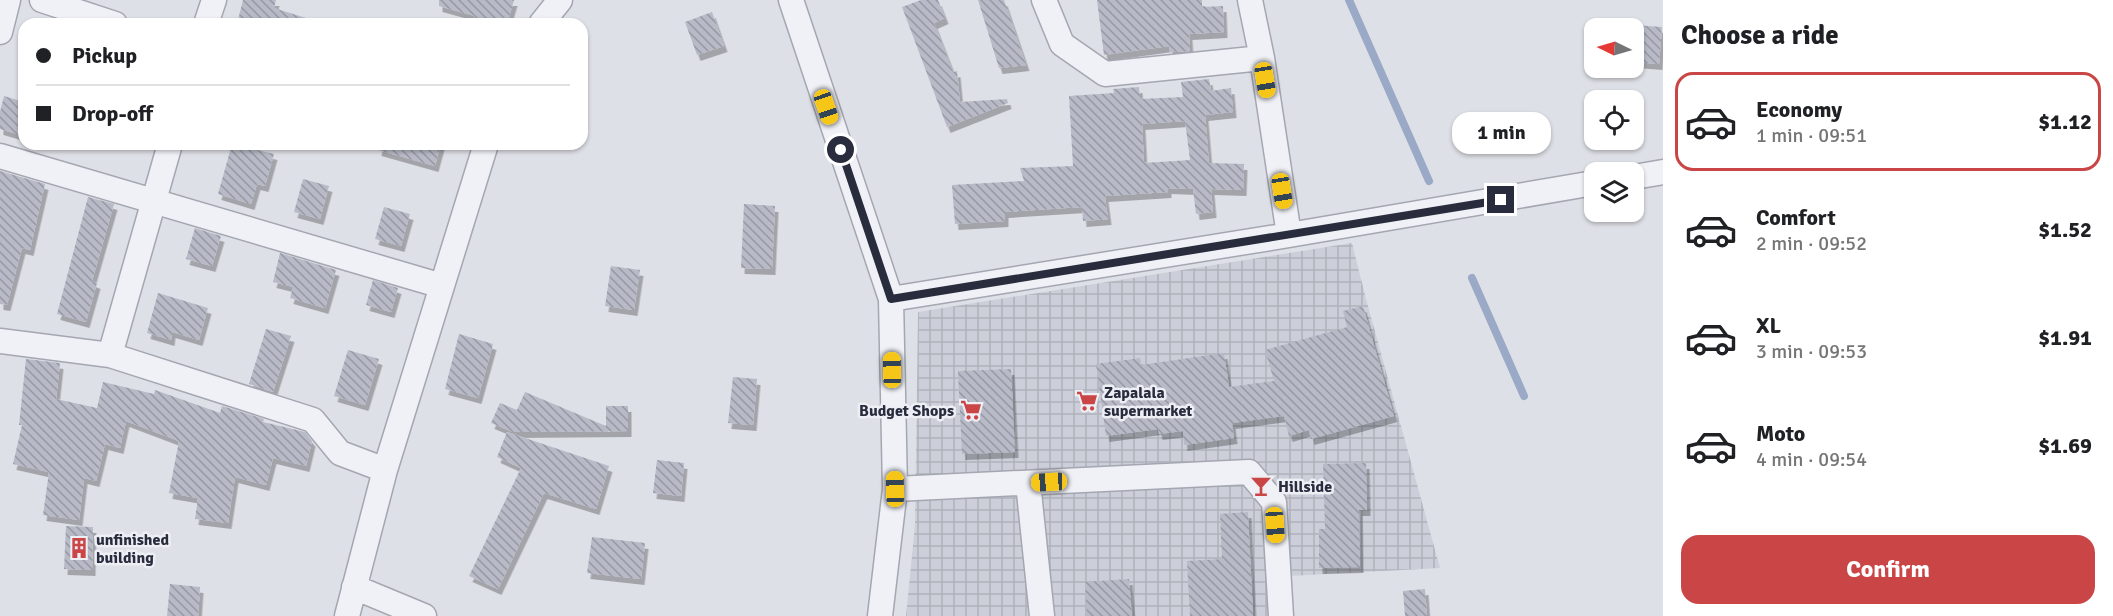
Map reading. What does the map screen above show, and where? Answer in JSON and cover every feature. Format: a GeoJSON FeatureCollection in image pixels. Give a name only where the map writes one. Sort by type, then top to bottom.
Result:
{"type":"FeatureCollection","features":[{"type":"Feature","properties":{"kind":"street"},"geometry":{"type":"LineString","coordinates":[[0,32],[8,0]]}},
{"type":"Feature","properties":{"kind":"street"},"geometry":{"type":"LineString","coordinates":[[42,0],[97,18]]}},
{"type":"Feature","properties":{"kind":"street"},"geometry":{"type":"LineString","coordinates":[[208,18],[214,0]]}},
{"type":"Feature","properties":{"kind":"street"},"geometry":{"type":"LineString","coordinates":[[546,18],[560,0]]}},
{"type":"Feature","properties":{"kind":"street"},"geometry":{"type":"LineString","coordinates":[[791,0],[891,299],[895,489],[880,616]]}},
{"type":"Feature","properties":{"kind":"street"},"geometry":{"type":"LineString","coordinates":[[1044,0],[1062,45],[1105,74],[1262,58]]}},
{"type":"Feature","properties":{"kind":"street"},"geometry":{"type":"LineString","coordinates":[[1250,0],[1262,58],[1289,236]]}},
{"type":"Feature","properties":{"kind":"street"},"geometry":{"type":"LineString","coordinates":[[110,355],[169,150]]}},
{"type":"Feature","properties":{"kind":"street"},"geometry":{"type":"LineString","coordinates":[[347,616],[384,470],[484,150]]}},
{"type":"Feature","properties":{"kind":"street"},"geometry":{"type":"LineString","coordinates":[[0,156],[442,286]]}},
{"type":"Feature","properties":{"kind":"street"},"geometry":{"type":"LineString","coordinates":[[1644,175],[1663,172]]}},
{"type":"Feature","properties":{"kind":"street"},"geometry":{"type":"LineString","coordinates":[[891,299],[1289,236],[1584,185]]}},
{"type":"Feature","properties":{"kind":"street"},"geometry":{"type":"LineString","coordinates":[[0,341],[110,355],[313,420],[340,453],[384,470]]}},
{"type":"Feature","properties":{"kind":"street"},"geometry":{"type":"LineString","coordinates":[[895,489],[1249,472],[1274,502],[1281,616]]}},
{"type":"Feature","properties":{"kind":"street"},"geometry":{"type":"LineString","coordinates":[[1028,483],[1042,616]]}},
{"type":"Feature","properties":{"kind":"street"},"geometry":{"type":"LineString","coordinates":[[354,587],[424,616]]}},
{"type":"Feature","properties":{"kind":"shaded area"},"geometry":{"type":"Polygon","coordinates":[[[1352,243],[1440,568],[1289,576],[1290,616],[906,616],[915,525],[918,312],[1352,243]]]}},
{"type":"Feature","properties":{"kind":"building"},"geometry":{"type":"Polygon","coordinates":[[[243,0],[276,0],[274,8],[306,18],[238,18],[243,0]]]}},
{"type":"Feature","properties":{"kind":"building"},"geometry":{"type":"Polygon","coordinates":[[[439,0],[514,0],[509,18],[474,18],[475,16],[439,6],[439,0]]]}},
{"type":"Feature","properties":{"kind":"building"},"geometry":{"type":"Polygon","coordinates":[[[921,0],[938,0],[945,18],[934,23],[953,72],[957,71],[960,102],[1007,99],[1008,103],[947,127],[902,7],[921,0]]]}},
{"type":"Feature","properties":{"kind":"building"},"geometry":{"type":"Polygon","coordinates":[[[978,0],[1004,0],[1026,65],[999,68],[978,0]]]}},
{"type":"Feature","properties":{"kind":"building"},"geometry":{"type":"Polygon","coordinates":[[[1097,0],[1202,0],[1202,7],[1223,6],[1224,32],[1189,34],[1190,51],[1170,52],[1169,46],[1104,55],[1097,0]]]}},
{"type":"Feature","properties":{"kind":"building"},"geometry":{"type":"Polygon","coordinates":[[[712,12],[724,46],[697,55],[685,22],[712,12]]]}},
{"type":"Feature","properties":{"kind":"building"},"geometry":{"type":"Polygon","coordinates":[[[1644,26],[1662,27],[1659,64],[1644,63],[1644,26]]]}},
{"type":"Feature","properties":{"kind":"building"},"geometry":{"type":"Polygon","coordinates":[[[1209,79],[1211,91],[1231,88],[1233,112],[1205,115],[1209,163],[1244,164],[1243,190],[1211,189],[1213,212],[1196,214],[1193,189],[1168,188],[1168,192],[1105,196],[1108,219],[1083,221],[1082,207],[1005,212],[1005,221],[955,224],[952,185],[1024,181],[1020,168],[1073,166],[1069,96],[1114,93],[1113,89],[1139,87],[1140,99],[1183,97],[1181,82],[1209,79]],[[1185,121],[1142,124],[1144,163],[1190,160],[1185,121]]]}},
{"type":"Feature","properties":{"kind":"building"},"geometry":{"type":"Polygon","coordinates":[[[4,96],[18,100],[18,134],[0,129],[0,112],[4,96]]]}},
{"type":"Feature","properties":{"kind":"building"},"geometry":{"type":"Polygon","coordinates":[[[230,150],[257,150],[274,154],[265,186],[257,184],[251,204],[218,194],[230,150]]]}},
{"type":"Feature","properties":{"kind":"building"},"geometry":{"type":"Polygon","coordinates":[[[378,150],[439,150],[435,166],[378,150]]]}},
{"type":"Feature","properties":{"kind":"building"},"geometry":{"type":"Polygon","coordinates":[[[0,171],[45,184],[30,250],[22,248],[7,305],[0,304],[0,171]]]}},
{"type":"Feature","properties":{"kind":"building"},"geometry":{"type":"Polygon","coordinates":[[[303,179],[329,186],[320,219],[294,212],[303,179]]]}},
{"type":"Feature","properties":{"kind":"building"},"geometry":{"type":"Polygon","coordinates":[[[88,197],[114,204],[92,281],[97,283],[86,322],[57,314],[88,197]]]}},
{"type":"Feature","properties":{"kind":"building"},"geometry":{"type":"Polygon","coordinates":[[[744,204],[775,206],[772,269],[741,268],[744,204]]]}},
{"type":"Feature","properties":{"kind":"building"},"geometry":{"type":"Polygon","coordinates":[[[384,207],[410,214],[401,246],[375,239],[384,207]]]}},
{"type":"Feature","properties":{"kind":"building"},"geometry":{"type":"Polygon","coordinates":[[[195,228],[221,236],[212,266],[186,259],[195,228]]]}},
{"type":"Feature","properties":{"kind":"building"},"geometry":{"type":"Polygon","coordinates":[[[280,253],[336,270],[325,308],[290,298],[293,287],[273,282],[280,253]]]}},
{"type":"Feature","properties":{"kind":"building"},"geometry":{"type":"Polygon","coordinates":[[[611,266],[640,270],[634,310],[605,306],[611,266]]]}},
{"type":"Feature","properties":{"kind":"building"},"geometry":{"type":"Polygon","coordinates":[[[373,280],[398,288],[391,312],[366,305],[373,280]]]}},
{"type":"Feature","properties":{"kind":"building"},"geometry":{"type":"Polygon","coordinates":[[[158,293],[208,308],[199,340],[172,332],[171,340],[147,333],[158,293]]]}},
{"type":"Feature","properties":{"kind":"building"},"geometry":{"type":"Polygon","coordinates":[[[1363,306],[1394,416],[1311,439],[1309,430],[1289,436],[1284,416],[1232,423],[1234,438],[1184,445],[1183,431],[1159,434],[1158,429],[1106,436],[1096,364],[1140,358],[1141,365],[1224,353],[1229,387],[1274,381],[1265,350],[1347,327],[1343,311],[1363,306]]]}},
{"type":"Feature","properties":{"kind":"building"},"geometry":{"type":"Polygon","coordinates":[[[266,329],[291,336],[273,392],[249,384],[266,329]]]}},
{"type":"Feature","properties":{"kind":"building"},"geometry":{"type":"Polygon","coordinates":[[[459,334],[493,344],[478,398],[445,389],[459,334]]]}},
{"type":"Feature","properties":{"kind":"building"},"geometry":{"type":"Polygon","coordinates":[[[348,350],[379,359],[365,405],[334,396],[348,350]]]}},
{"type":"Feature","properties":{"kind":"building"},"geometry":{"type":"Polygon","coordinates":[[[26,359],[60,363],[56,399],[97,408],[103,382],[154,394],[155,390],[220,413],[222,406],[264,419],[263,422],[305,432],[312,441],[306,466],[273,458],[266,485],[235,477],[228,523],[195,519],[198,498],[169,493],[179,441],[126,421],[120,448],[105,444],[96,481],[84,478],[79,520],[43,515],[49,472],[13,464],[22,425],[19,425],[26,359]]]}},
{"type":"Feature","properties":{"kind":"building"},"geometry":{"type":"Polygon","coordinates":[[[1011,369],[1015,452],[962,454],[958,371],[1011,369]]]}},
{"type":"Feature","properties":{"kind":"building"},"geometry":{"type":"Polygon","coordinates":[[[733,377],[757,379],[753,425],[728,423],[733,377]]]}},
{"type":"Feature","properties":{"kind":"building"},"geometry":{"type":"Polygon","coordinates":[[[525,392],[606,426],[606,406],[628,406],[628,431],[513,432],[491,423],[500,403],[517,410],[525,392]]]}},
{"type":"Feature","properties":{"kind":"building"},"geometry":{"type":"Polygon","coordinates":[[[507,432],[609,466],[596,509],[544,493],[498,589],[469,576],[521,468],[497,457],[507,432]]]}},
{"type":"Feature","properties":{"kind":"building"},"geometry":{"type":"Polygon","coordinates":[[[657,460],[684,463],[681,496],[653,493],[657,460]]]}},
{"type":"Feature","properties":{"kind":"building"},"geometry":{"type":"Polygon","coordinates":[[[1366,463],[1367,510],[1359,510],[1360,567],[1319,568],[1319,529],[1325,529],[1323,464],[1366,463]]]}},
{"type":"Feature","properties":{"kind":"building"},"geometry":{"type":"Polygon","coordinates":[[[1248,512],[1253,616],[1190,616],[1187,561],[1222,559],[1220,514],[1248,512]]]}},
{"type":"Feature","properties":{"kind":"building","name":"unfinished building"},"geometry":{"type":"Polygon","coordinates":[[[66,526],[93,527],[92,570],[64,569],[66,526]]]}},
{"type":"Feature","properties":{"kind":"building"},"geometry":{"type":"Polygon","coordinates":[[[592,537],[645,543],[641,579],[587,573],[592,537]]]}},
{"type":"Feature","properties":{"kind":"building"},"geometry":{"type":"Polygon","coordinates":[[[1129,579],[1132,616],[1087,616],[1085,582],[1129,579]]]}},
{"type":"Feature","properties":{"kind":"building"},"geometry":{"type":"Polygon","coordinates":[[[170,584],[200,587],[198,616],[167,616],[170,584]]]}},
{"type":"Feature","properties":{"kind":"building"},"geometry":{"type":"Polygon","coordinates":[[[1425,589],[1427,616],[1405,616],[1403,591],[1425,589]]]}},
{"type":"Feature","properties":{"kind":"waterway"},"geometry":{"type":"LineString","coordinates":[[1349,0],[1429,181]]}},
{"type":"Feature","properties":{"kind":"waterway"},"geometry":{"type":"LineString","coordinates":[[1472,278],[1524,396]]}},
{"type":"Feature","properties":{"kind":"place","name":"Zapalala supermarket"},"geometry":{"type":"Point","coordinates":[1087,401]}},
{"type":"Feature","properties":{"kind":"place","name":"Budget Shops"},"geometry":{"type":"Point","coordinates":[971,410]}},
{"type":"Feature","properties":{"kind":"place","name":"Hillside"},"geometry":{"type":"Point","coordinates":[1261,486]}},
{"type":"Feature","properties":{"kind":"place","name":"unfinished building"},"geometry":{"type":"Point","coordinates":[79,548]}},
{"type":"Feature","properties":{"kind":"route"},"geometry":{"type":"LineString","coordinates":[[841,150],[891,299],[1501,200]]}}]}
